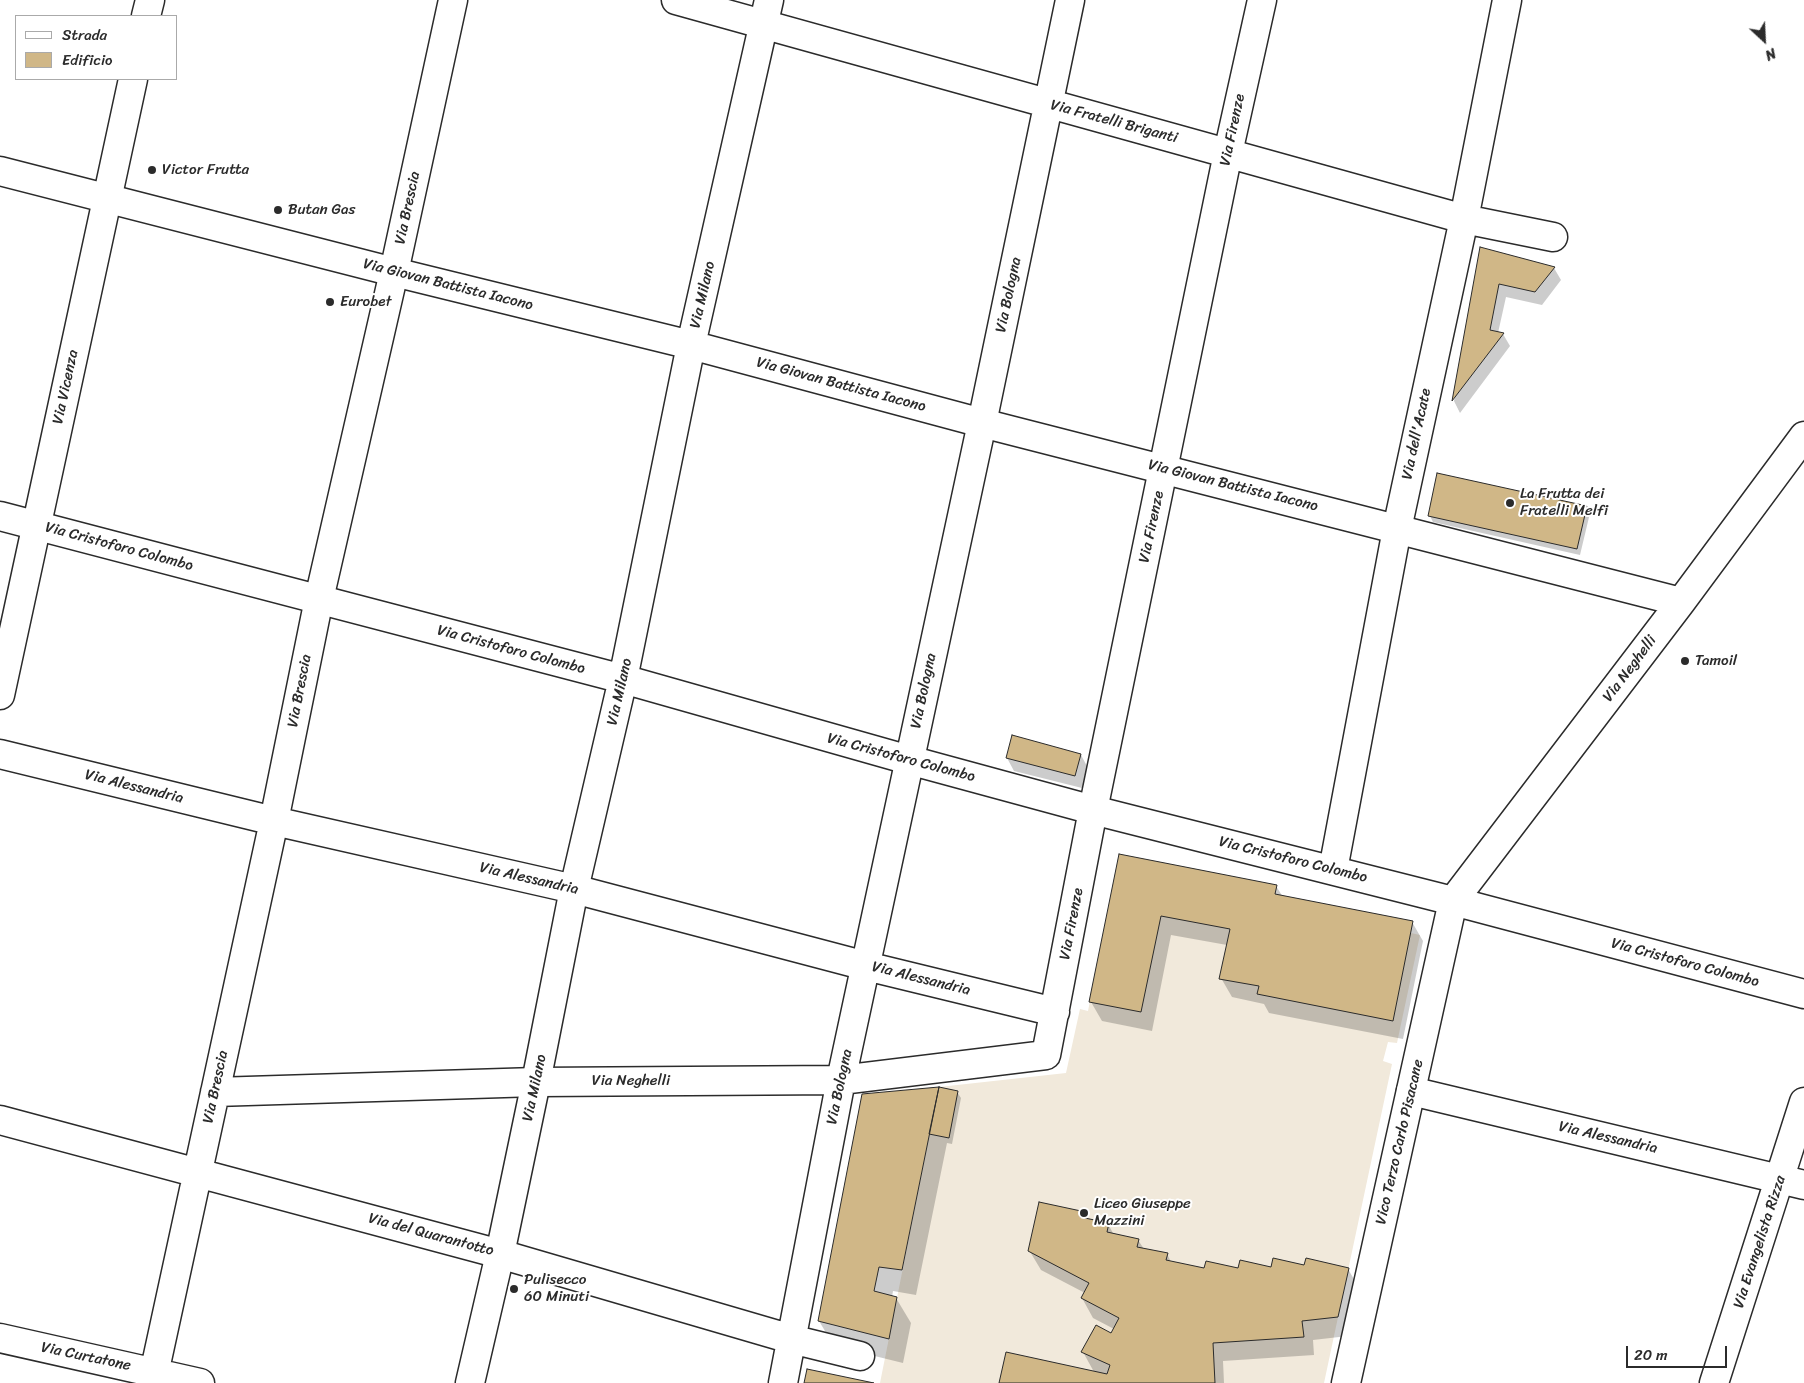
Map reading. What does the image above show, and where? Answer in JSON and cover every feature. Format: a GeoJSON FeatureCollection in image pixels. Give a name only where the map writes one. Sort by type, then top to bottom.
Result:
{"type":"FeatureCollection","features":[{"type":"Feature","properties":{"kind":"street"},"geometry":{"type":"LineString","coordinates":[[146,15],[150,0]]}},
{"type":"Feature","properties":{"kind":"street","name":"Via Brescia"},"geometry":{"type":"LineString","coordinates":[[153,1378],[274,821],[318,599],[394,272],[453,0]]}},
{"type":"Feature","properties":{"kind":"street","name":"Via Fratelli Briganti"},"geometry":{"type":"LineString","coordinates":[[676,0],[767,12],[1049,104],[1464,219],[1553,237]]}},
{"type":"Feature","properties":{"kind":"street","name":"Via Bologna"},"geometry":{"type":"LineString","coordinates":[[783,1383],[841,1080],[982,423],[1070,0]]}},
{"type":"Feature","properties":{"kind":"street","name":"Via Firenze"},"geometry":{"type":"LineString","coordinates":[[1046,1055],[1093,810],[1228,153],[1262,0]]}},
{"type":"Feature","properties":{"kind":"street","name":"Via dell'Acate"},"geometry":{"type":"LineString","coordinates":[[1333,870],[1397,528],[1464,219],[1507,0]]}},
{"type":"Feature","properties":{"kind":"street","name":"Via Milano"},"geometry":{"type":"LineString","coordinates":[[470,1383],[500,1254],[574,889],[623,679],[691,345],[767,12]]}},
{"type":"Feature","properties":{"kind":"street","name":"Via Vicenza"},"geometry":{"type":"LineString","coordinates":[[0,696],[133,80]]}},
{"type":"Feature","properties":{"kind":"street","name":"Via Giovan Battista Iacono"},"geometry":{"type":"LineString","coordinates":[[0,171],[394,272],[691,345],[982,423],[1164,468],[1681,602]]}},
{"type":"Feature","properties":{"kind":"street","name":"Via Neghelli"},"geometry":{"type":"LineString","coordinates":[[1453,901],[1681,602],[1804,436]]}},
{"type":"Feature","properties":{"kind":"street","name":"Via Cristoforo Colombo"},"geometry":{"type":"LineString","coordinates":[[0,516],[623,679],[1093,810],[1453,901],[1804,994]]}},
{"type":"Feature","properties":{"kind":"street","name":"Via Alessandria"},"geometry":{"type":"LineString","coordinates":[[0,754],[274,821],[574,889],[866,966],[1055,1012]]}},
{"type":"Feature","properties":{"kind":"street","name":"Vico Terzo Carlo Pisacane"},"geometry":{"type":"LineString","coordinates":[[1346,1383],[1453,901]]}},
{"type":"Feature","properties":{"kind":"street","name":"Via Neghelli"},"geometry":{"type":"LineString","coordinates":[[215,1092],[536,1082],[841,1080],[1046,1055]]}},
{"type":"Feature","properties":{"kind":"street","name":"Via Alessandria"},"geometry":{"type":"LineString","coordinates":[[1411,1091],[1792,1182]]}},
{"type":"Feature","properties":{"kind":"street","name":"Via Evangelista Rizza"},"geometry":{"type":"LineString","coordinates":[[1714,1383],[1792,1182],[1804,1102]]}},
{"type":"Feature","properties":{"kind":"street","name":"Via del Quarantotto"},"geometry":{"type":"LineString","coordinates":[[0,1120],[500,1254],[791,1339],[860,1356]]}},
{"type":"Feature","properties":{"kind":"street","name":"Via Curtatone"},"geometry":{"type":"LineString","coordinates":[[0,1338],[153,1378],[200,1383]]}},
{"type":"Feature","properties":{"kind":"shaded area"},"geometry":{"type":"Polygon","coordinates":[[[1119,854],[1277,885],[1275,894],[1413,921],[1411,933],[1420,935],[1397,1043],[1388,1042],[1383,1061],[1392,1064],[1324,1383],[880,1383],[939,1087],[1066,1073],[1080,1009],[1088,1011],[1119,854]]]}},
{"type":"Feature","properties":{"kind":"building"},"geometry":{"type":"Polygon","coordinates":[[[1480,247],[1555,267],[1535,292],[1499,284],[1490,330],[1504,333],[1452,401],[1480,247]]]}},
{"type":"Feature","properties":{"kind":"building"},"geometry":{"type":"Polygon","coordinates":[[[1437,473],[1587,506],[1577,549],[1428,516],[1437,473]]]}},
{"type":"Feature","properties":{"kind":"building"},"geometry":{"type":"Polygon","coordinates":[[[1012,735],[1081,754],[1075,776],[1006,758],[1012,735]]]}},
{"type":"Feature","properties":{"kind":"building"},"geometry":{"type":"Polygon","coordinates":[[[1119,854],[1277,885],[1275,894],[1413,921],[1393,1021],[1257,994],[1259,986],[1219,979],[1230,929],[1161,916],[1141,1012],[1089,1002],[1119,854]]]}},
{"type":"Feature","properties":{"kind":"building"},"geometry":{"type":"Polygon","coordinates":[[[939,1087],[958,1091],[949,1138],[929,1134],[939,1087]]]}},
{"type":"Feature","properties":{"kind":"building"},"geometry":{"type":"Polygon","coordinates":[[[939,1087],[902,1270],[879,1267],[874,1291],[897,1297],[889,1339],[818,1321],[862,1094],[939,1087]]]}},
{"type":"Feature","properties":{"kind":"building"},"geometry":{"type":"Polygon","coordinates":[[[1039,1202],[1081,1211],[1080,1217],[1109,1223],[1107,1232],[1139,1239],[1137,1247],[1168,1253],[1166,1260],[1204,1268],[1206,1261],[1238,1268],[1240,1260],[1271,1267],[1273,1258],[1304,1265],[1306,1258],[1349,1268],[1338,1317],[1302,1321],[1304,1337],[1213,1343],[1215,1383],[999,1383],[1006,1352],[1107,1374],[1110,1365],[1081,1352],[1096,1325],[1111,1333],[1119,1318],[1081,1298],[1089,1283],[1028,1251],[1039,1202]]]}},
{"type":"Feature","properties":{"kind":"building"},"geometry":{"type":"Polygon","coordinates":[[[807,1369],[874,1383],[804,1383],[807,1369]]]}},
{"type":"Feature","properties":{"kind":"place","name":"Victor Frutta"},"geometry":{"type":"Point","coordinates":[152,170]}},
{"type":"Feature","properties":{"kind":"place","name":"Butan Gas"},"geometry":{"type":"Point","coordinates":[278,210]}},
{"type":"Feature","properties":{"kind":"place","name":"Eurobet"},"geometry":{"type":"Point","coordinates":[330,302]}},
{"type":"Feature","properties":{"kind":"place","name":"La Frutta dei Fratelli Melfi"},"geometry":{"type":"Point","coordinates":[1510,503]}},
{"type":"Feature","properties":{"kind":"place","name":"Tamoil"},"geometry":{"type":"Point","coordinates":[1685,661]}},
{"type":"Feature","properties":{"kind":"place","name":"Liceo Giuseppe Mazzini"},"geometry":{"type":"Point","coordinates":[1084,1213]}},
{"type":"Feature","properties":{"kind":"place","name":"Pulisecco 60 Minuti"},"geometry":{"type":"Point","coordinates":[514,1289]}}]}
